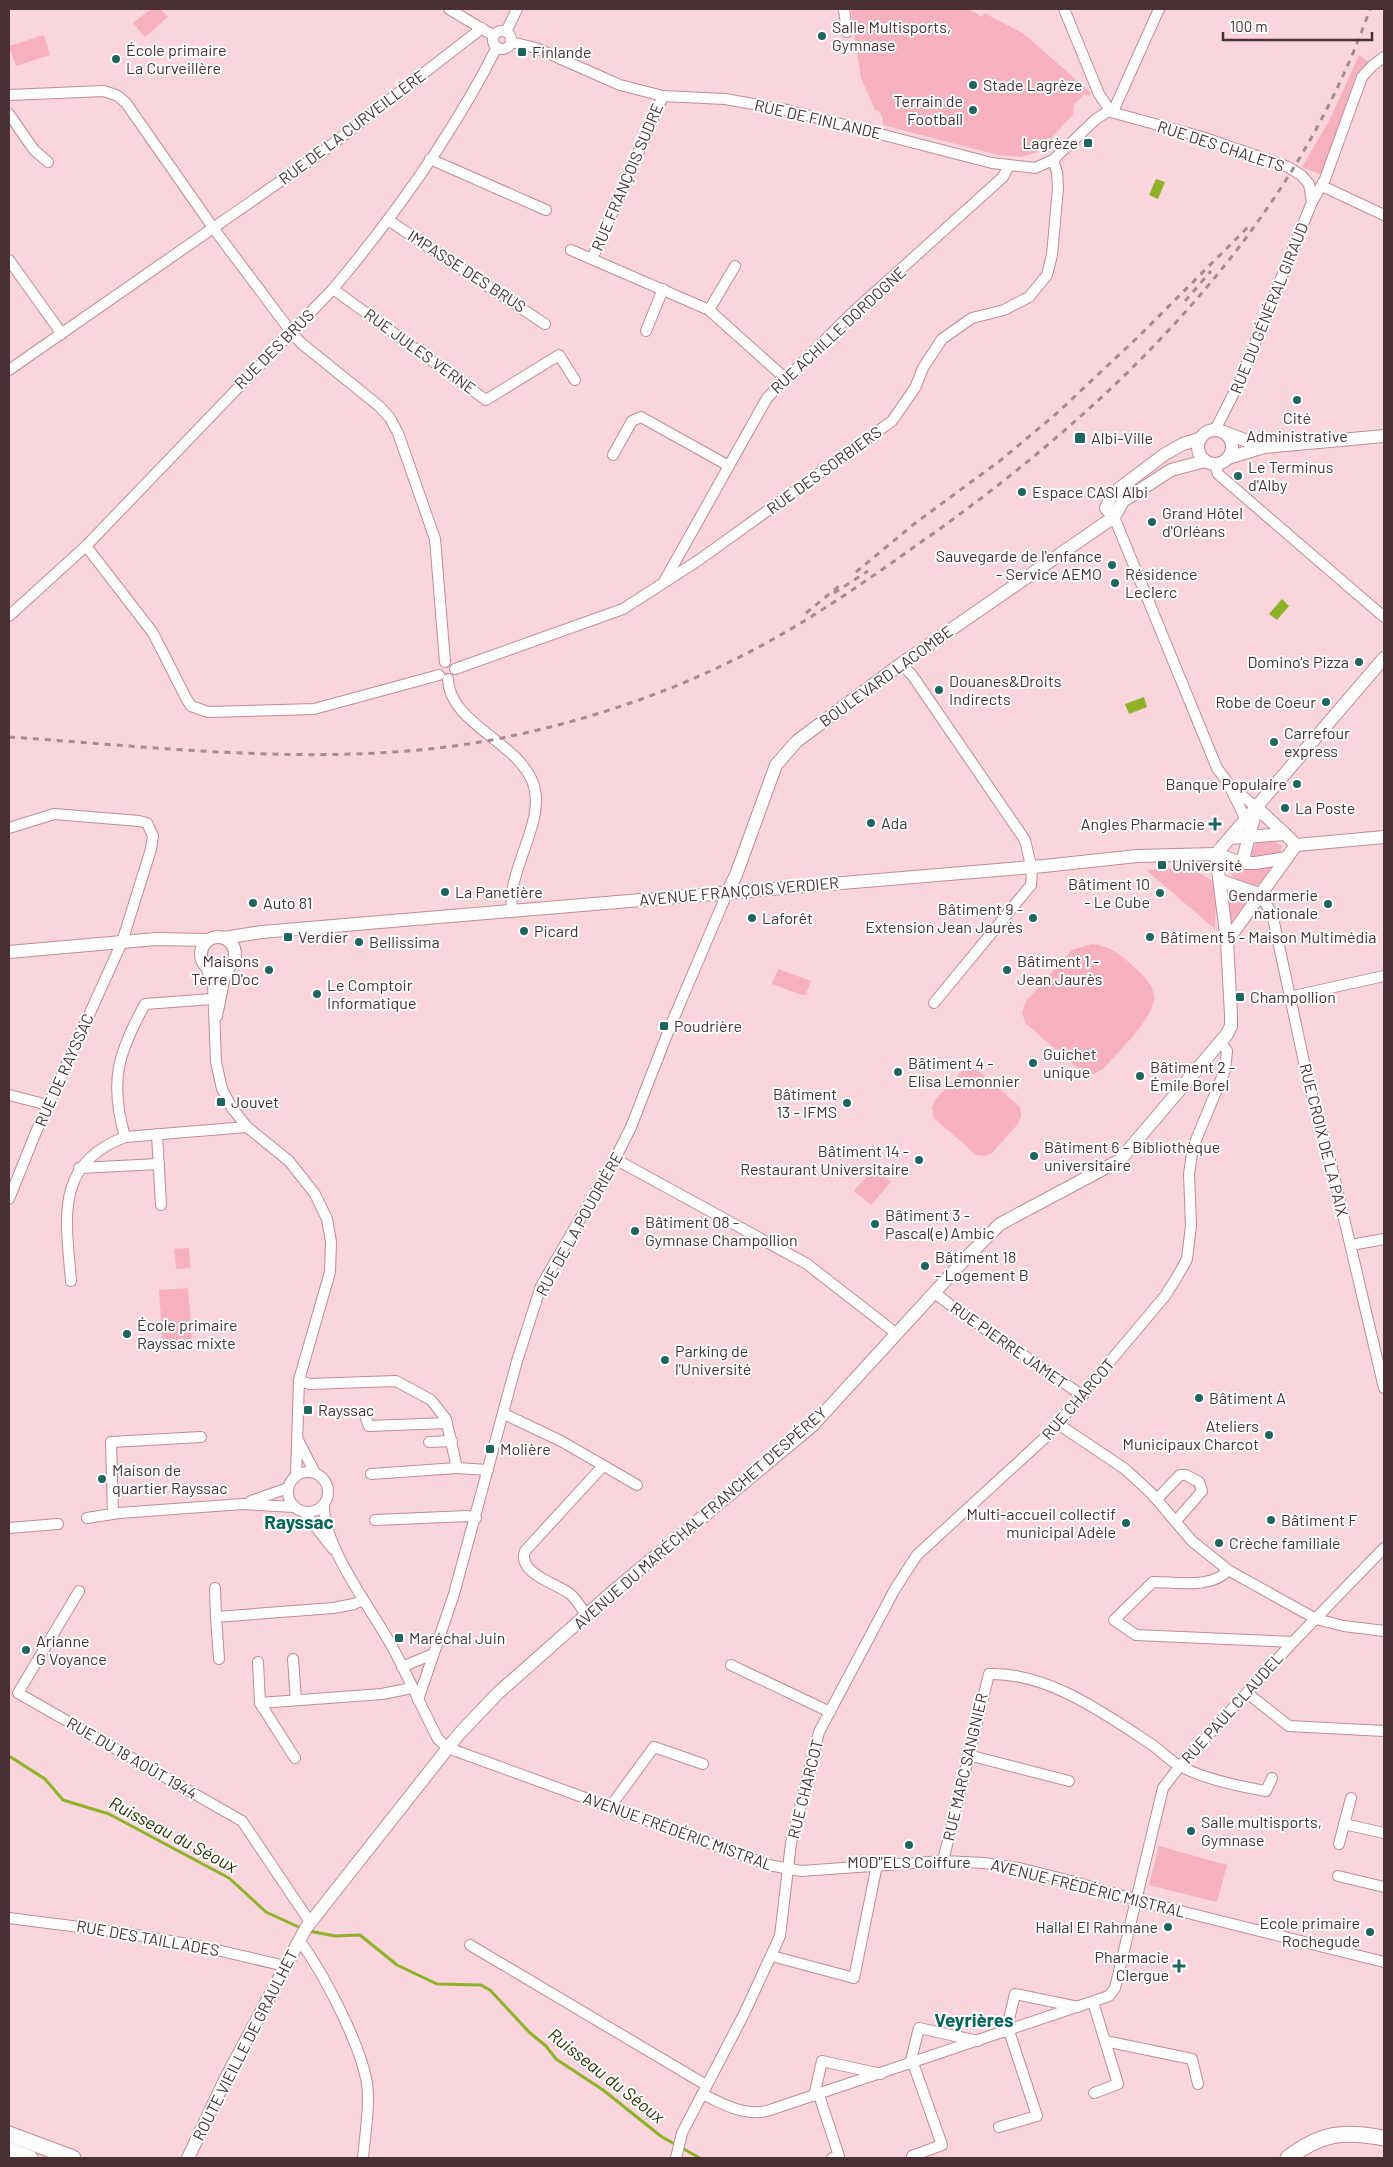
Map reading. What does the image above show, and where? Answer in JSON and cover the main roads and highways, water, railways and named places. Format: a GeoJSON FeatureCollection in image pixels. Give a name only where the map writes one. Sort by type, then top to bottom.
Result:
{"type":"FeatureCollection","features":[{"type":"Feature","properties":{"kind":"highway"},"geometry":{"type":"LineString","coordinates":[[1288,2158],[1310,2142],[1324,2137],[1345,2133],[1384,2138]]}},
{"type":"Feature","properties":{"kind":"highway"},"geometry":{"type":"LineString","coordinates":[[9,2134],[73,2158]]}},
{"type":"Feature","properties":{"kind":"highway"},"geometry":{"type":"LineString","coordinates":[[1302,2158],[1320,2148],[1341,2143],[1384,2148]]}},
{"type":"Feature","properties":{"kind":"highway"},"geometry":{"type":"LineString","coordinates":[[9,2150],[30,2158]]}},
{"type":"Feature","properties":{"kind":"main road"},"geometry":{"type":"LineString","coordinates":[[1219,431],[1231,444],[1228,458]]}},
{"type":"Feature","properties":{"kind":"main road"},"geometry":{"type":"LineString","coordinates":[[1114,517],[1106,508],[1112,494],[1164,454],[1183,444],[1199,439],[1206,432],[1219,431],[1264,447]]}},
{"type":"Feature","properties":{"kind":"main road"},"geometry":{"type":"LineString","coordinates":[[1199,439],[1198,449],[1210,462],[1264,447],[1384,436]]}},
{"type":"Feature","properties":{"kind":"main road","name":"BOULEVARD LACOMBE"},"geometry":{"type":"LineString","coordinates":[[728,891],[776,765],[797,740],[901,664],[1114,517],[1123,501],[1171,470],[1210,462]]}},
{"type":"Feature","properties":{"kind":"main road"},"geometry":{"type":"LineString","coordinates":[[1287,858],[1242,863],[1216,854],[1384,658]]}},
{"type":"Feature","properties":{"kind":"main road"},"geometry":{"type":"LineString","coordinates":[[1257,808],[1296,845],[1384,838]]}},
{"type":"Feature","properties":{"kind":"main road"},"geometry":{"type":"LineString","coordinates":[[1242,863],[1257,808]]}},
{"type":"Feature","properties":{"kind":"main road"},"geometry":{"type":"LineString","coordinates":[[1230,838],[1285,834]]}},
{"type":"Feature","properties":{"kind":"main road"},"geometry":{"type":"LineString","coordinates":[[1227,941],[1296,845]]}},
{"type":"Feature","properties":{"kind":"main road","name":"AVENUE FRANÇOIS VERDIER"},"geometry":{"type":"LineString","coordinates":[[224,938],[262,932],[728,891],[1031,867],[1137,856],[1216,854]]}},
{"type":"Feature","properties":{"kind":"main road","name":"AVENUE DU MARÉCHAL FRANCHET D'ESPÉREY"},"geometry":{"type":"LineString","coordinates":[[305,1931],[448,1748],[498,1693],[586,1615],[812,1426],[966,1258],[1000,1224],[1120,1160],[1221,1042],[1231,1026],[1227,941],[1221,881],[1216,854]]}},
{"type":"Feature","properties":{"kind":"main road"},"geometry":{"type":"LineString","coordinates":[[1221,881],[1259,894]]}},
{"type":"Feature","properties":{"kind":"main road"},"geometry":{"type":"LineString","coordinates":[[192,941],[209,969],[221,971],[231,966],[235,951],[262,932]]}},
{"type":"Feature","properties":{"kind":"main road"},"geometry":{"type":"LineString","coordinates":[[9,952],[156,939],[192,941],[218,937],[230,941],[235,951]]}},
{"type":"Feature","properties":{"kind":"main road"},"geometry":{"type":"LineString","coordinates":[[203,959],[208,940]]}},
{"type":"Feature","properties":{"kind":"main road","name":"ROUTE VIEILLE DE GRAULHET"},"geometry":{"type":"LineString","coordinates":[[188,2158],[226,2078],[305,1931]]}},
{"type":"Feature","properties":{"kind":"waterway","name":"Ruisseau du Séoux"},"geometry":{"type":"LineString","coordinates":[[9,1756],[45,1779],[63,1800],[109,1814],[229,1878],[266,1912],[303,1929]]}},
{"type":"Feature","properties":{"kind":"waterway","name":"Ruisseau du Séoux"},"geometry":{"type":"LineString","coordinates":[[309,1931],[335,1936],[360,1935],[397,1965],[437,1984],[481,1985],[490,1990],[529,2032],[546,2046],[556,2059],[603,2090],[662,2137],[700,2158]]}},
{"type":"Feature","properties":{"kind":"railway"},"geometry":{"type":"LineString","coordinates":[[9,737],[256,754],[380,753],[441,748],[535,731],[600,713],[695,678],[755,649],[820,611],[924,540],[994,488],[1063,432],[1128,372],[1189,308],[1244,240],[1294,168],[1336,91],[1370,9]]}},
{"type":"Feature","properties":{"kind":"railway"},"geometry":{"type":"LineString","coordinates":[[856,572],[914,524],[1001,460],[1056,414],[1138,337],[1248,227]]}},
{"type":"Feature","properties":{"kind":"railway"},"geometry":{"type":"LineString","coordinates":[[1185,301],[1211,271]]}},
{"type":"Feature","properties":{"kind":"railway"},"geometry":{"type":"LineString","coordinates":[[834,593],[868,571]]}},
{"type":"Feature","properties":{"kind":"railway"},"geometry":{"type":"LineString","coordinates":[[806,613],[839,586]]}},
{"type":"Feature","properties":{"kind":"place","name":"Salle Multisports, Gymnase"},"geometry":{"type":"Point","coordinates":[822,36]}},
{"type":"Feature","properties":{"kind":"place","name":"Finlande"},"geometry":{"type":"Point","coordinates":[522,52]}},
{"type":"Feature","properties":{"kind":"place","name":"École primaire La Curveillère"},"geometry":{"type":"Point","coordinates":[116,59]}},
{"type":"Feature","properties":{"kind":"place","name":"Stade Lagrèze"},"geometry":{"type":"Point","coordinates":[973,85]}},
{"type":"Feature","properties":{"kind":"place","name":"Terrain de Football"},"geometry":{"type":"Point","coordinates":[973,110]}},
{"type":"Feature","properties":{"kind":"place","name":"Lagrèze"},"geometry":{"type":"Point","coordinates":[1088,143]}},
{"type":"Feature","properties":{"kind":"place","name":"Cité Administrative"},"geometry":{"type":"Point","coordinates":[1297,400]}},
{"type":"Feature","properties":{"kind":"place","name":"Albi-Ville"},"geometry":{"type":"Point","coordinates":[1080,438]}},
{"type":"Feature","properties":{"kind":"place","name":"Le Terminus d'Alby"},"geometry":{"type":"Point","coordinates":[1238,476]}},
{"type":"Feature","properties":{"kind":"place","name":"Espace CASI Albi"},"geometry":{"type":"Point","coordinates":[1022,492]}},
{"type":"Feature","properties":{"kind":"place","name":"Grand Hôtel d'Orléans"},"geometry":{"type":"Point","coordinates":[1152,522]}},
{"type":"Feature","properties":{"kind":"place","name":"Sauvegarde de l'enfance - Service AEMO"},"geometry":{"type":"Point","coordinates":[1112,565]}},
{"type":"Feature","properties":{"kind":"place","name":"Résidence Leclerc"},"geometry":{"type":"Point","coordinates":[1115,583]}},
{"type":"Feature","properties":{"kind":"place","name":"Domino's Pizza"},"geometry":{"type":"Point","coordinates":[1359,662]}},
{"type":"Feature","properties":{"kind":"place","name":"Douanes&Droits Indirects"},"geometry":{"type":"Point","coordinates":[939,690]}},
{"type":"Feature","properties":{"kind":"place","name":"Robe de Coeur"},"geometry":{"type":"Point","coordinates":[1326,702]}},
{"type":"Feature","properties":{"kind":"place","name":"Carrefour express"},"geometry":{"type":"Point","coordinates":[1274,742]}},
{"type":"Feature","properties":{"kind":"place","name":"Banque Populaire"},"geometry":{"type":"Point","coordinates":[1297,784]}},
{"type":"Feature","properties":{"kind":"place","name":"La Poste"},"geometry":{"type":"Point","coordinates":[1285,808]}},
{"type":"Feature","properties":{"kind":"place","name":"Ada"},"geometry":{"type":"Point","coordinates":[871,823]}},
{"type":"Feature","properties":{"kind":"place","name":"Angles Pharmacie"},"geometry":{"type":"Point","coordinates":[1215,824]}},
{"type":"Feature","properties":{"kind":"place","name":"Université"},"geometry":{"type":"Point","coordinates":[1162,865]}},
{"type":"Feature","properties":{"kind":"place","name":"La Panetière"},"geometry":{"type":"Point","coordinates":[445,892]}},
{"type":"Feature","properties":{"kind":"place","name":"Bâtiment 10 - Le Cube"},"geometry":{"type":"Point","coordinates":[1160,893]}},
{"type":"Feature","properties":{"kind":"place","name":"Auto 81"},"geometry":{"type":"Point","coordinates":[253,903]}},
{"type":"Feature","properties":{"kind":"place","name":"Gendarmerie nationale"},"geometry":{"type":"Point","coordinates":[1328,904]}},
{"type":"Feature","properties":{"kind":"place","name":"Laforêt"},"geometry":{"type":"Point","coordinates":[752,918]}},
{"type":"Feature","properties":{"kind":"place","name":"Bâtiment 9 - Extension Jean Jaurès"},"geometry":{"type":"Point","coordinates":[1033,918]}},
{"type":"Feature","properties":{"kind":"place","name":"Picard"},"geometry":{"type":"Point","coordinates":[524,931]}},
{"type":"Feature","properties":{"kind":"place","name":"Verdier"},"geometry":{"type":"Point","coordinates":[288,937]}},
{"type":"Feature","properties":{"kind":"place","name":"Bâtiment 5 - Maison Multimédia"},"geometry":{"type":"Point","coordinates":[1150,937]}},
{"type":"Feature","properties":{"kind":"place","name":"Bellissima"},"geometry":{"type":"Point","coordinates":[359,942]}},
{"type":"Feature","properties":{"kind":"place","name":"Maisons Terre D'oc"},"geometry":{"type":"Point","coordinates":[269,970]}},
{"type":"Feature","properties":{"kind":"place","name":"Bâtiment 1 - Jean Jaurès"},"geometry":{"type":"Point","coordinates":[1007,970]}},
{"type":"Feature","properties":{"kind":"place","name":"Le Comptoir Informatique"},"geometry":{"type":"Point","coordinates":[317,994]}},
{"type":"Feature","properties":{"kind":"place","name":"Champollion"},"geometry":{"type":"Point","coordinates":[1240,997]}},
{"type":"Feature","properties":{"kind":"place","name":"Poudrière"},"geometry":{"type":"Point","coordinates":[664,1026]}},
{"type":"Feature","properties":{"kind":"place","name":"Guichet unique"},"geometry":{"type":"Point","coordinates":[1033,1063]}},
{"type":"Feature","properties":{"kind":"place","name":"Bâtiment 4 - Elisa Lemonnier"},"geometry":{"type":"Point","coordinates":[898,1072]}},
{"type":"Feature","properties":{"kind":"place","name":"Bâtiment 2 - Émile Borel"},"geometry":{"type":"Point","coordinates":[1140,1076]}},
{"type":"Feature","properties":{"kind":"place","name":"Jouvet"},"geometry":{"type":"Point","coordinates":[221,1102]}},
{"type":"Feature","properties":{"kind":"place","name":"Bâtiment 13 - IFMS"},"geometry":{"type":"Point","coordinates":[847,1103]}},
{"type":"Feature","properties":{"kind":"place","name":"Bâtiment 6 - Bibliothèque universitaire"},"geometry":{"type":"Point","coordinates":[1034,1156]}},
{"type":"Feature","properties":{"kind":"place","name":"Bâtiment 14 - Restaurant Universitaire"},"geometry":{"type":"Point","coordinates":[919,1160]}},
{"type":"Feature","properties":{"kind":"place","name":"Bâtiment 3 - Pascal(e) Ambic"},"geometry":{"type":"Point","coordinates":[875,1224]}},
{"type":"Feature","properties":{"kind":"place","name":"Bâtiment 08 - Gymnase Champollion"},"geometry":{"type":"Point","coordinates":[635,1231]}},
{"type":"Feature","properties":{"kind":"place","name":"Bâtiment 18 - Logement B"},"geometry":{"type":"Point","coordinates":[925,1266]}},
{"type":"Feature","properties":{"kind":"place","name":"École primaire Rayssac mixte"},"geometry":{"type":"Point","coordinates":[127,1334]}},
{"type":"Feature","properties":{"kind":"place","name":"Parking de l'Université"},"geometry":{"type":"Point","coordinates":[665,1360]}},
{"type":"Feature","properties":{"kind":"place","name":"Bâtiment A"},"geometry":{"type":"Point","coordinates":[1199,1398]}},
{"type":"Feature","properties":{"kind":"place","name":"Rayssac"},"geometry":{"type":"Point","coordinates":[308,1410]}},
{"type":"Feature","properties":{"kind":"place","name":"Ateliers Municipaux Charcot"},"geometry":{"type":"Point","coordinates":[1269,1435]}},
{"type":"Feature","properties":{"kind":"place","name":"Molière"},"geometry":{"type":"Point","coordinates":[490,1449]}},
{"type":"Feature","properties":{"kind":"place","name":"Maison de quartier Rayssac"},"geometry":{"type":"Point","coordinates":[102,1479]}},
{"type":"Feature","properties":{"kind":"place","name":"Bâtiment F"},"geometry":{"type":"Point","coordinates":[1271,1520]}},
{"type":"Feature","properties":{"kind":"place","name":"Multi-accueil collectif municipal Adèle"},"geometry":{"type":"Point","coordinates":[1126,1523]}},
{"type":"Feature","properties":{"kind":"place","name":"Crèche familiale"},"geometry":{"type":"Point","coordinates":[1219,1543]}},
{"type":"Feature","properties":{"kind":"place","name":"Maréchal Juin"},"geometry":{"type":"Point","coordinates":[399,1638]}},
{"type":"Feature","properties":{"kind":"place","name":"Arianne G Voyance"},"geometry":{"type":"Point","coordinates":[26,1650]}},
{"type":"Feature","properties":{"kind":"place","name":"Salle multisports, Gymnase"},"geometry":{"type":"Point","coordinates":[1191,1831]}},
{"type":"Feature","properties":{"kind":"place","name":"MOD\"ELS Coiffure"},"geometry":{"type":"Point","coordinates":[909,1845]}},
{"type":"Feature","properties":{"kind":"place","name":"Hallal El Rahmane"},"geometry":{"type":"Point","coordinates":[1168,1927]}},
{"type":"Feature","properties":{"kind":"place","name":"Ecole primaire Rochegude"},"geometry":{"type":"Point","coordinates":[1370,1932]}},
{"type":"Feature","properties":{"kind":"place","name":"Pharmacie Clergue"},"geometry":{"type":"Point","coordinates":[1179,1966]}},
{"type":"Feature","properties":{"kind":"district","name":"Rayssac"},"geometry":{"type":"Point","coordinates":[299,1522]}},
{"type":"Feature","properties":{"kind":"district","name":"Veyrières"},"geometry":{"type":"Point","coordinates":[974,2020]}}]}
